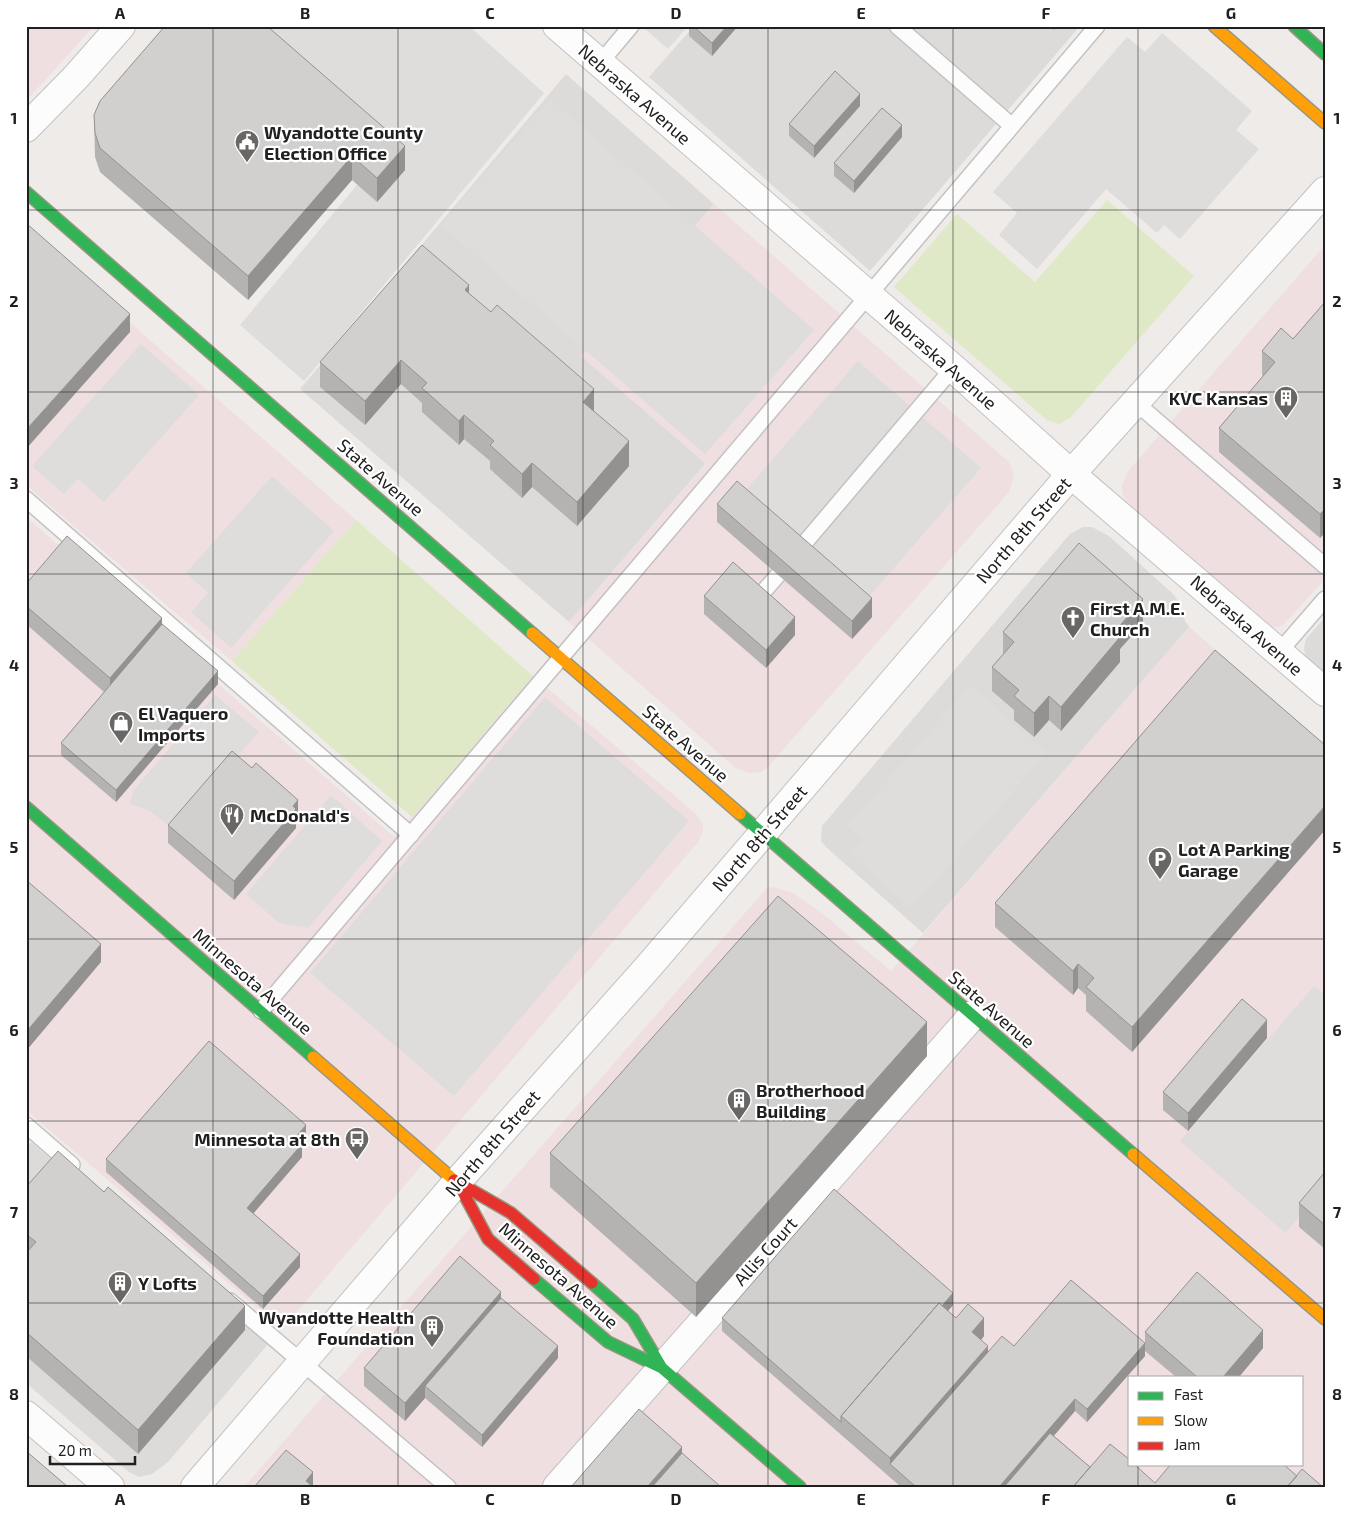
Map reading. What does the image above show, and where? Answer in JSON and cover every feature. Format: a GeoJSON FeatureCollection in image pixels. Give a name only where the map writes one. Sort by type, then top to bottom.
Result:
{"type":"FeatureCollection","features":[{"type":"Feature","properties":{"kind":"main road"},"geometry":{"type":"LineString","coordinates":[[1214,26],[1325,124]]}},
{"type":"Feature","properties":{"kind":"main road"},"geometry":{"type":"LineString","coordinates":[[1294,26],[1325,54]]}},
{"type":"Feature","properties":{"kind":"main road","name":"State Avenue"},"geometry":{"type":"LineString","coordinates":[[26,192],[763,834],[1325,1319]]}},
{"type":"Feature","properties":{"kind":"main road","name":"Minnesota Avenue"},"geometry":{"type":"LineString","coordinates":[[26,807],[457,1182],[511,1213],[633,1319],[662,1368]]}},
{"type":"Feature","properties":{"kind":"main road","name":"Minnesota Avenue"},"geometry":{"type":"LineString","coordinates":[[457,1182],[488,1239],[608,1342],[662,1368],[800,1487]]}},
{"type":"Feature","properties":{"kind":"street"},"geometry":{"type":"LineString","coordinates":[[26,128],[76,77],[121,26]]}},
{"type":"Feature","properties":{"kind":"street","name":"Nebraska Avenue"},"geometry":{"type":"LineString","coordinates":[[557,26],[953,368],[1071,474],[1325,692]]}},
{"type":"Feature","properties":{"kind":"street","name":"North 8th Street"},"geometry":{"type":"LineString","coordinates":[[195,1487],[457,1182],[649,966],[1071,474],[1322,199]]}},
{"type":"Feature","properties":{"kind":"street","name":"Allis Court"},"geometry":{"type":"LineString","coordinates":[[558,1487],[973,1015]]}},
{"type":"Feature","properties":{"kind":"street"},"geometry":{"type":"LineString","coordinates":[[26,1415],[110,1487]]}},
{"type":"Feature","properties":{"kind":"lane"},"geometry":{"type":"LineString","coordinates":[[600,63],[631,26]]}},
{"type":"Feature","properties":{"kind":"lane"},"geometry":{"type":"LineString","coordinates":[[897,26],[1012,126]]}},
{"type":"Feature","properties":{"kind":"lane"},"geometry":{"type":"LineString","coordinates":[[261,1011],[1097,26]]}},
{"type":"Feature","properties":{"kind":"lane"},"geometry":{"type":"LineString","coordinates":[[797,552],[953,368]]}},
{"type":"Feature","properties":{"kind":"lane"},"geometry":{"type":"LineString","coordinates":[[1135,402],[1325,566]]}},
{"type":"Feature","properties":{"kind":"lane"},"geometry":{"type":"LineString","coordinates":[[26,499],[411,835]]}},
{"type":"Feature","properties":{"kind":"lane"},"geometry":{"type":"LineString","coordinates":[[764,591],[778,575]]}},
{"type":"Feature","properties":{"kind":"lane"},"geometry":{"type":"LineString","coordinates":[[1278,652],[1325,599]]}},
{"type":"Feature","properties":{"kind":"lane"},"geometry":{"type":"LineString","coordinates":[[26,1125],[85,1176]]}},
{"type":"Feature","properties":{"kind":"lane"},"geometry":{"type":"LineString","coordinates":[[218,1290],[448,1487]]}},
{"type":"Feature","properties":{"kind":"shaded area"},"geometry":{"type":"Polygon","coordinates":[[[26,26],[94,26],[26,101],[26,26]]]}},
{"type":"Feature","properties":{"kind":"shaded area"},"geometry":{"type":"Polygon","coordinates":[[[239,26],[469,26],[544,93],[304,381],[240,325],[357,185],[239,26]]]}},
{"type":"Feature","properties":{"kind":"shaded area"},"geometry":{"type":"Polygon","coordinates":[[[642,26],[688,26],[668,49],[642,26]]]}},
{"type":"Feature","properties":{"kind":"shaded area"},"geometry":{"type":"Polygon","coordinates":[[[694,26],[1080,26],[870,271],[649,77],[694,26]]]}},
{"type":"Feature","properties":{"kind":"shaded area"},"geometry":{"type":"Polygon","coordinates":[[[1162,33],[1252,111],[1236,130],[1259,149],[1180,239],[1164,225],[1157,233],[1106,189],[1037,269],[999,235],[1017,213],[993,192],[1127,37],[1145,52],[1162,33]]]}},
{"type":"Feature","properties":{"kind":"shaded area"},"geometry":{"type":"Polygon","coordinates":[[[566,74],[714,204],[581,356],[706,463],[569,622],[300,389],[566,74]]]}},
{"type":"Feature","properties":{"kind":"shaded area"},"geometry":{"type":"Polygon","coordinates":[[[550,99],[814,330],[705,454],[441,225],[550,99]]]}},
{"type":"Feature","properties":{"kind":"shaded area"},"geometry":{"type":"Polygon","coordinates":[[[714,204],[1009,462],[1014,475],[1009,492],[767,768],[762,772],[749,773],[736,768],[569,622],[706,464],[581,356],[714,204]]]}},
{"type":"Feature","properties":{"kind":"shaded area"},"geometry":{"type":"Polygon","coordinates":[[[26,232],[356,520],[232,661],[26,485],[26,232]]]}},
{"type":"Feature","properties":{"kind":"shaded area"},"geometry":{"type":"Polygon","coordinates":[[[1325,245],[1325,579],[1284,624],[1279,627],[1273,627],[1267,625],[1126,501],[1122,492],[1122,485],[1129,470],[1325,245]]]}},
{"type":"Feature","properties":{"kind":"shaded area"},"geometry":{"type":"Polygon","coordinates":[[[141,344],[199,395],[104,502],[78,479],[64,494],[32,466],[141,344]]]}},
{"type":"Feature","properties":{"kind":"shaded area"},"geometry":{"type":"Polygon","coordinates":[[[858,361],[981,468],[860,607],[737,500],[858,361]]]}},
{"type":"Feature","properties":{"kind":"shaded area"},"geometry":{"type":"Polygon","coordinates":[[[272,476],[334,531],[231,648],[191,612],[208,593],[186,573],[272,476]]]}},
{"type":"Feature","properties":{"kind":"shaded area"},"geometry":{"type":"Polygon","coordinates":[[[26,517],[394,837],[533,676],[697,815],[703,824],[703,831],[698,842],[282,1329],[26,1110],[26,517]]]}},
{"type":"Feature","properties":{"kind":"shaded area"},"geometry":{"type":"Polygon","coordinates":[[[1083,527],[1092,527],[1109,536],[1173,594],[1189,627],[923,933],[826,847],[821,841],[822,826],[1070,534],[1083,527]]]}},
{"type":"Feature","properties":{"kind":"shaded area"},"geometry":{"type":"Polygon","coordinates":[[[1325,617],[1325,674],[1310,661],[1305,654],[1304,648],[1306,639],[1325,617]]]}},
{"type":"Feature","properties":{"kind":"shaded area"},"geometry":{"type":"Polygon","coordinates":[[[1189,627],[1325,745],[1325,1487],[244,1487],[766,889],[773,887],[793,893],[824,915],[891,971],[1189,627]]]}},
{"type":"Feature","properties":{"kind":"shaded area"},"geometry":{"type":"Polygon","coordinates":[[[970,685],[1047,753],[911,908],[849,854],[862,839],[847,826],[970,685]]]}},
{"type":"Feature","properties":{"kind":"shaded area"},"geometry":{"type":"Polygon","coordinates":[[[215,695],[259,732],[172,828],[149,810],[130,804],[133,791],[215,695]]]}},
{"type":"Feature","properties":{"kind":"shaded area"},"geometry":{"type":"Polygon","coordinates":[[[545,697],[689,821],[454,1096],[310,973],[545,697]]]}},
{"type":"Feature","properties":{"kind":"shaded area"},"geometry":{"type":"Polygon","coordinates":[[[331,795],[382,841],[308,928],[279,923],[246,894],[331,795]]]}},
{"type":"Feature","properties":{"kind":"shaded area"},"geometry":{"type":"Polygon","coordinates":[[[1314,986],[1325,995],[1325,1188],[1285,1233],[1180,1141],[1314,986]]]}},
{"type":"Feature","properties":{"kind":"shaded area","name":"Y Lofts"},"geometry":{"type":"Polygon","coordinates":[[[31,1142],[268,1344],[168,1462],[152,1474],[139,1477],[129,1472],[26,1383],[26,1148],[31,1142]]]}},
{"type":"Feature","properties":{"kind":"green space"},"geometry":{"type":"Polygon","coordinates":[[[1107,200],[1194,276],[1070,418],[1059,424],[1047,420],[894,287],[957,214],[1035,282],[1107,200]]]}},
{"type":"Feature","properties":{"kind":"green space"},"geometry":{"type":"Polygon","coordinates":[[[356,520],[533,676],[412,817],[232,661],[356,520]]]}},
{"type":"Feature","properties":{"kind":"green space"},"geometry":{"type":"Polygon","coordinates":[[[508,1226],[607,1312],[606,1316],[600,1318],[501,1233],[501,1229],[508,1226]]]}},
{"type":"Feature","properties":{"kind":"building","name":"Wyandotte County Election Office"},"geometry":{"type":"Polygon","coordinates":[[[165,26],[267,26],[405,146],[377,178],[352,156],[248,276],[100,148],[95,133],[94,115],[100,101],[165,26]]]}},
{"type":"Feature","properties":{"kind":"building"},"geometry":{"type":"Polygon","coordinates":[[[693,26],[727,26],[712,43],[693,26]]]}},
{"type":"Feature","properties":{"kind":"building"},"geometry":{"type":"Polygon","coordinates":[[[835,71],[860,94],[814,146],[789,124],[835,71]]]}},
{"type":"Feature","properties":{"kind":"building"},"geometry":{"type":"Polygon","coordinates":[[[882,108],[902,125],[854,181],[834,163],[882,108]]]}},
{"type":"Feature","properties":{"kind":"building"},"geometry":{"type":"Polygon","coordinates":[[[26,223],[130,314],[26,430],[26,223]]]}},
{"type":"Feature","properties":{"kind":"building"},"geometry":{"type":"Polygon","coordinates":[[[422,245],[469,285],[465,290],[491,312],[497,305],[594,389],[583,402],[629,441],[577,502],[532,463],[522,474],[490,445],[494,441],[464,415],[459,421],[422,388],[427,383],[401,360],[365,401],[320,362],[422,245]]]}},
{"type":"Feature","properties":{"kind":"building","name":"KVC Kansas"},"geometry":{"type":"Polygon","coordinates":[[[1325,302],[1325,509],[1320,514],[1219,428],[1275,362],[1262,351],[1281,328],[1293,339],[1325,302]]]}},
{"type":"Feature","properties":{"kind":"building"},"geometry":{"type":"Polygon","coordinates":[[[737,481],[872,598],[852,621],[717,504],[737,481]]]}},
{"type":"Feature","properties":{"kind":"building"},"geometry":{"type":"Polygon","coordinates":[[[67,536],[162,618],[110,678],[26,606],[26,584],[67,536]]]}},
{"type":"Feature","properties":{"kind":"building","name":"First A.M.E. Church"},"geometry":{"type":"Polygon","coordinates":[[[1079,543],[1143,599],[1114,632],[1120,637],[1061,707],[1049,696],[1034,713],[1014,696],[1019,690],[992,667],[1014,642],[1003,632],[1079,543]]]}},
{"type":"Feature","properties":{"kind":"building"},"geometry":{"type":"Polygon","coordinates":[[[733,562],[795,617],[766,650],[704,596],[733,562]]]}},
{"type":"Feature","properties":{"kind":"building"},"geometry":{"type":"Polygon","coordinates":[[[162,624],[218,671],[116,790],[61,743],[162,624]]]}},
{"type":"Feature","properties":{"kind":"building","name":"Lot A Parking Garage"},"geometry":{"type":"Polygon","coordinates":[[[1215,650],[1325,745],[1325,806],[1132,1027],[1086,987],[1094,978],[1078,964],[1073,971],[995,903],[1215,650]]]}},
{"type":"Feature","properties":{"kind":"building","name":"McDonald's"},"geometry":{"type":"Polygon","coordinates":[[[232,751],[252,768],[256,763],[298,800],[293,806],[296,809],[234,881],[168,825],[232,751]]]}},
{"type":"Feature","properties":{"kind":"building"},"geometry":{"type":"Polygon","coordinates":[[[26,880],[101,944],[26,1032],[26,880]]]}},
{"type":"Feature","properties":{"kind":"building","name":"Brotherhood Building"},"geometry":{"type":"Polygon","coordinates":[[[778,896],[927,1022],[696,1283],[550,1153],[778,896]]]}},
{"type":"Feature","properties":{"kind":"building"},"geometry":{"type":"Polygon","coordinates":[[[1242,999],[1267,1020],[1188,1113],[1163,1092],[1242,999]]]}},
{"type":"Feature","properties":{"kind":"building"},"geometry":{"type":"Polygon","coordinates":[[[209,1041],[306,1125],[295,1138],[302,1144],[247,1208],[300,1254],[263,1296],[106,1159],[209,1041]]]}},
{"type":"Feature","properties":{"kind":"building","name":"Y Lofts"},"geometry":{"type":"Polygon","coordinates":[[[58,1151],[104,1192],[108,1187],[245,1306],[138,1430],[26,1332],[26,1253],[36,1242],[26,1234],[26,1187],[58,1151]]]}},
{"type":"Feature","properties":{"kind":"building"},"geometry":{"type":"Polygon","coordinates":[[[1325,1172],[1325,1225],[1299,1203],[1325,1172]]]}},
{"type":"Feature","properties":{"kind":"building"},"geometry":{"type":"Polygon","coordinates":[[[834,1189],[953,1293],[942,1306],[939,1303],[841,1416],[841,1422],[722,1318],[834,1189]]]}},
{"type":"Feature","properties":{"kind":"building","name":"Wyandotte Health Foundation"},"geometry":{"type":"Polygon","coordinates":[[[460,1256],[501,1292],[405,1403],[364,1368],[460,1256]]]}},
{"type":"Feature","properties":{"kind":"building"},"geometry":{"type":"Polygon","coordinates":[[[1197,1272],[1263,1330],[1224,1376],[1196,1376],[1145,1332],[1197,1272]]]}},
{"type":"Feature","properties":{"kind":"building"},"geometry":{"type":"Polygon","coordinates":[[[1071,1280],[1145,1343],[1087,1409],[1075,1399],[999,1487],[916,1487],[890,1464],[1002,1336],[1014,1346],[1071,1280]]]}},
{"type":"Feature","properties":{"kind":"building"},"geometry":{"type":"Polygon","coordinates":[[[501,1298],[558,1346],[482,1435],[425,1386],[501,1298]]]}},
{"type":"Feature","properties":{"kind":"building"},"geometry":{"type":"Polygon","coordinates":[[[939,1303],[956,1318],[968,1304],[984,1318],[972,1332],[988,1346],[890,1458],[841,1416],[939,1303]]]}},
{"type":"Feature","properties":{"kind":"building"},"geometry":{"type":"Polygon","coordinates":[[[639,1409],[682,1447],[647,1487],[571,1487],[639,1409]]]}},
{"type":"Feature","properties":{"kind":"building"},"geometry":{"type":"Polygon","coordinates":[[[1050,1433],[1090,1467],[1073,1487],[1004,1487],[1050,1433]]]}},
{"type":"Feature","properties":{"kind":"building"},"geometry":{"type":"Polygon","coordinates":[[[1110,1444],[1128,1458],[1128,1466],[1136,1466],[1155,1483],[1169,1466],[1285,1466],[1297,1476],[1287,1487],[1073,1487],[1110,1444]]]}},
{"type":"Feature","properties":{"kind":"building"},"geometry":{"type":"Polygon","coordinates":[[[286,1450],[313,1472],[306,1481],[313,1487],[254,1487],[286,1450]]]}},
{"type":"Feature","properties":{"kind":"building"},"geometry":{"type":"Polygon","coordinates":[[[26,1451],[68,1487],[26,1487],[26,1451]]]}},
{"type":"Feature","properties":{"kind":"building"},"geometry":{"type":"Polygon","coordinates":[[[682,1453],[721,1487],[652,1487],[682,1453]]]}},
{"type":"Feature","properties":{"kind":"building"},"geometry":{"type":"Polygon","coordinates":[[[1302,1469],[1323,1487],[1287,1487],[1302,1469]]]}},
{"type":"Feature","properties":{"kind":"traffic: fast"},"geometry":{"type":"LineString","coordinates":[[1294,26],[1325,54]]}},
{"type":"Feature","properties":{"kind":"traffic: fast"},"geometry":{"type":"LineString","coordinates":[[26,192],[532,633]]}},
{"type":"Feature","properties":{"kind":"traffic: fast"},"geometry":{"type":"LineString","coordinates":[[26,807],[313,1057]]}},
{"type":"Feature","properties":{"kind":"traffic: fast"},"geometry":{"type":"LineString","coordinates":[[740,814],[1133,1154]]}},
{"type":"Feature","properties":{"kind":"traffic: fast"},"geometry":{"type":"LineString","coordinates":[[534,1279],[608,1342],[662,1368],[800,1487]]}},
{"type":"Feature","properties":{"kind":"traffic: fast"},"geometry":{"type":"LineString","coordinates":[[592,1283],[633,1319],[662,1368]]}},
{"type":"Feature","properties":{"kind":"traffic: slow"},"geometry":{"type":"LineString","coordinates":[[1214,26],[1325,123]]}},
{"type":"Feature","properties":{"kind":"traffic: slow"},"geometry":{"type":"LineString","coordinates":[[532,633],[740,814]]}},
{"type":"Feature","properties":{"kind":"traffic: slow"},"geometry":{"type":"LineString","coordinates":[[313,1057],[454,1180]]}},
{"type":"Feature","properties":{"kind":"traffic: slow"},"geometry":{"type":"LineString","coordinates":[[1133,1154],[1325,1319]]}},
{"type":"Feature","properties":{"kind":"traffic: jam"},"geometry":{"type":"LineString","coordinates":[[454,1180],[511,1213],[592,1283]]}},
{"type":"Feature","properties":{"kind":"traffic: jam"},"geometry":{"type":"LineString","coordinates":[[458,1183],[488,1239],[534,1279]]}},
{"type":"Feature","properties":{"kind":"place","name":"Wyandotte County Election Office"},"geometry":{"type":"Point","coordinates":[247,163]}},
{"type":"Feature","properties":{"kind":"place","name":"KVC Kansas"},"geometry":{"type":"Point","coordinates":[1286,419]}},
{"type":"Feature","properties":{"kind":"place","name":"First A.M.E. Church"},"geometry":{"type":"Point","coordinates":[1073,639]}},
{"type":"Feature","properties":{"kind":"place","name":"El Vaquero Imports"},"geometry":{"type":"Point","coordinates":[121,744]}},
{"type":"Feature","properties":{"kind":"place","name":"McDonald's"},"geometry":{"type":"Point","coordinates":[232,836]}},
{"type":"Feature","properties":{"kind":"place","name":"Lot A Parking Garage"},"geometry":{"type":"Point","coordinates":[1160,880]}},
{"type":"Feature","properties":{"kind":"place","name":"Brotherhood Building"},"geometry":{"type":"Point","coordinates":[739,1121]}},
{"type":"Feature","properties":{"kind":"place","name":"Minnesota at 8th"},"geometry":{"type":"Point","coordinates":[357,1160]}},
{"type":"Feature","properties":{"kind":"place","name":"Y Lofts"},"geometry":{"type":"Point","coordinates":[120,1304]}},
{"type":"Feature","properties":{"kind":"place","name":"Wyandotte Health Foundation"},"geometry":{"type":"Point","coordinates":[432,1348]}}]}
